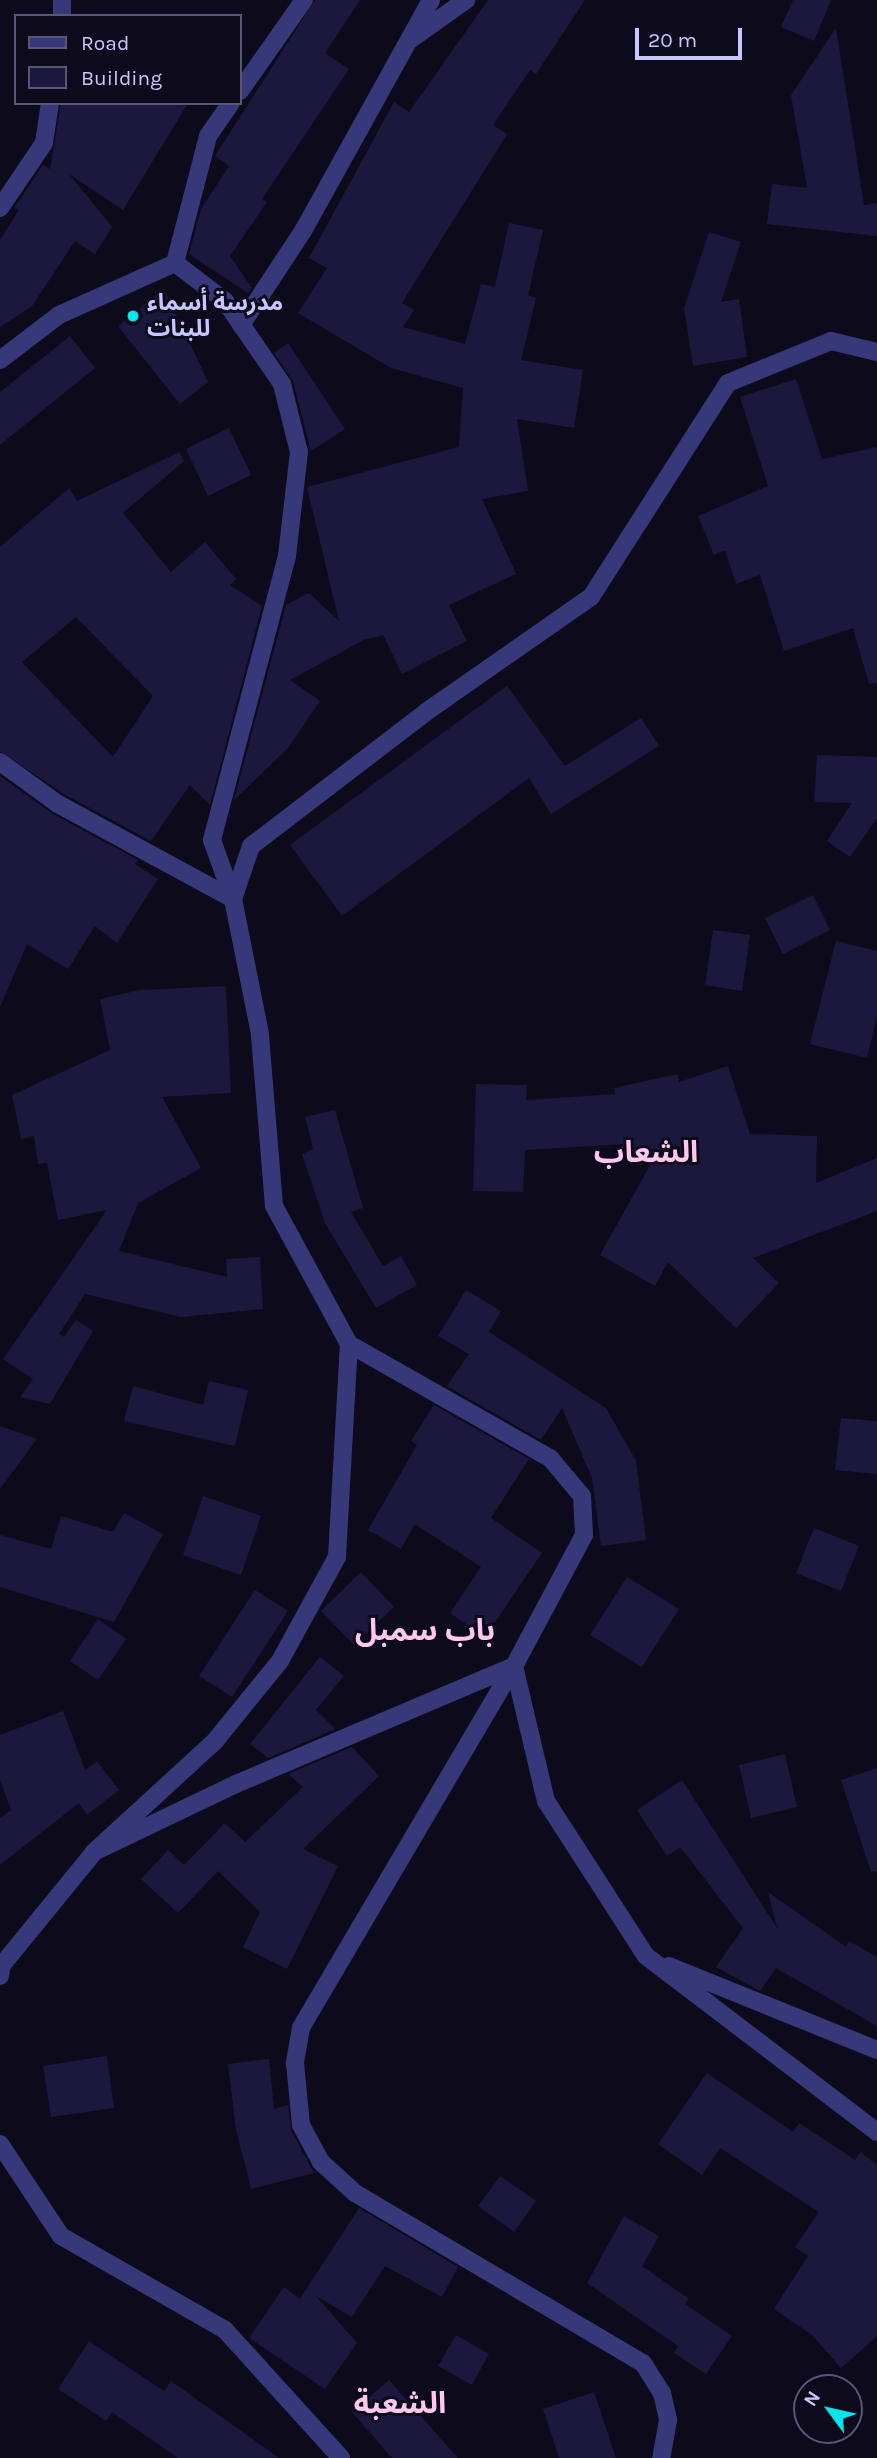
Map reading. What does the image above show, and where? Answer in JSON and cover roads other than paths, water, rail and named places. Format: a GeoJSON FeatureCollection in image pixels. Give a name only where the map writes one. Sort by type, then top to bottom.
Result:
{"type":"FeatureCollection","features":[{"type":"Feature","properties":{"kind":"street"},"geometry":{"type":"LineString","coordinates":[[242,88],[304,0]]}},
{"type":"Feature","properties":{"kind":"street"},"geometry":{"type":"LineString","coordinates":[[241,325],[303,230],[404,44],[431,0]]}},
{"type":"Feature","properties":{"kind":"street"},"geometry":{"type":"LineString","coordinates":[[404,44],[466,0]]}},
{"type":"Feature","properties":{"kind":"street"},"geometry":{"type":"LineString","coordinates":[[0,208],[44,143],[50,105]]}},
{"type":"Feature","properties":{"kind":"street"},"geometry":{"type":"LineString","coordinates":[[175,263],[208,136],[230,105]]}},
{"type":"Feature","properties":{"kind":"street"},"geometry":{"type":"LineString","coordinates":[[0,1976],[2,1965],[94,1852],[215,1741],[280,1661],[337,1557],[349,1344],[274,1206],[260,1034],[233,899],[212,840],[287,556],[299,452],[282,384],[225,301],[175,263]]}},
{"type":"Feature","properties":{"kind":"street"},"geometry":{"type":"LineString","coordinates":[[0,360],[59,315],[175,263]]}},
{"type":"Feature","properties":{"kind":"street"},"geometry":{"type":"LineString","coordinates":[[233,899],[251,846],[426,712],[591,597],[728,383],[831,341],[877,352]]}},
{"type":"Feature","properties":{"kind":"street"},"geometry":{"type":"LineString","coordinates":[[0,762],[58,804],[233,899]]}},
{"type":"Feature","properties":{"kind":"street"},"geometry":{"type":"LineString","coordinates":[[349,1344],[550,1458],[582,1496],[584,1535],[514,1666],[301,2028],[295,2063],[301,2125],[321,2162],[355,2193],[643,2363],[662,2393],[668,2420],[661,2458]]}},
{"type":"Feature","properties":{"kind":"street"},"geometry":{"type":"LineString","coordinates":[[94,1852],[236,1784],[514,1666]]}},
{"type":"Feature","properties":{"kind":"street"},"geometry":{"type":"LineString","coordinates":[[514,1666],[546,1801],[646,1956],[877,2132]]}},
{"type":"Feature","properties":{"kind":"street"},"geometry":{"type":"LineString","coordinates":[[646,1956],[877,2050]]}},
{"type":"Feature","properties":{"kind":"street"},"geometry":{"type":"LineString","coordinates":[[0,2144],[61,2236],[225,2330],[341,2458]]}},
{"type":"Feature","properties":{"kind":"place","name":"مدرسة أسماء للبنات"},"geometry":{"type":"Point","coordinates":[133,316]}},
{"type":"Feature","properties":{"kind":"district","name":"الشعاب"},"geometry":{"type":"Point","coordinates":[646,1152]}},
{"type":"Feature","properties":{"kind":"district","name":"باب سمبل"},"geometry":{"type":"Point","coordinates":[425,1630]}},
{"type":"Feature","properties":{"kind":"district","name":"الشعبة"},"geometry":{"type":"Point","coordinates":[400,2403]}}]}
